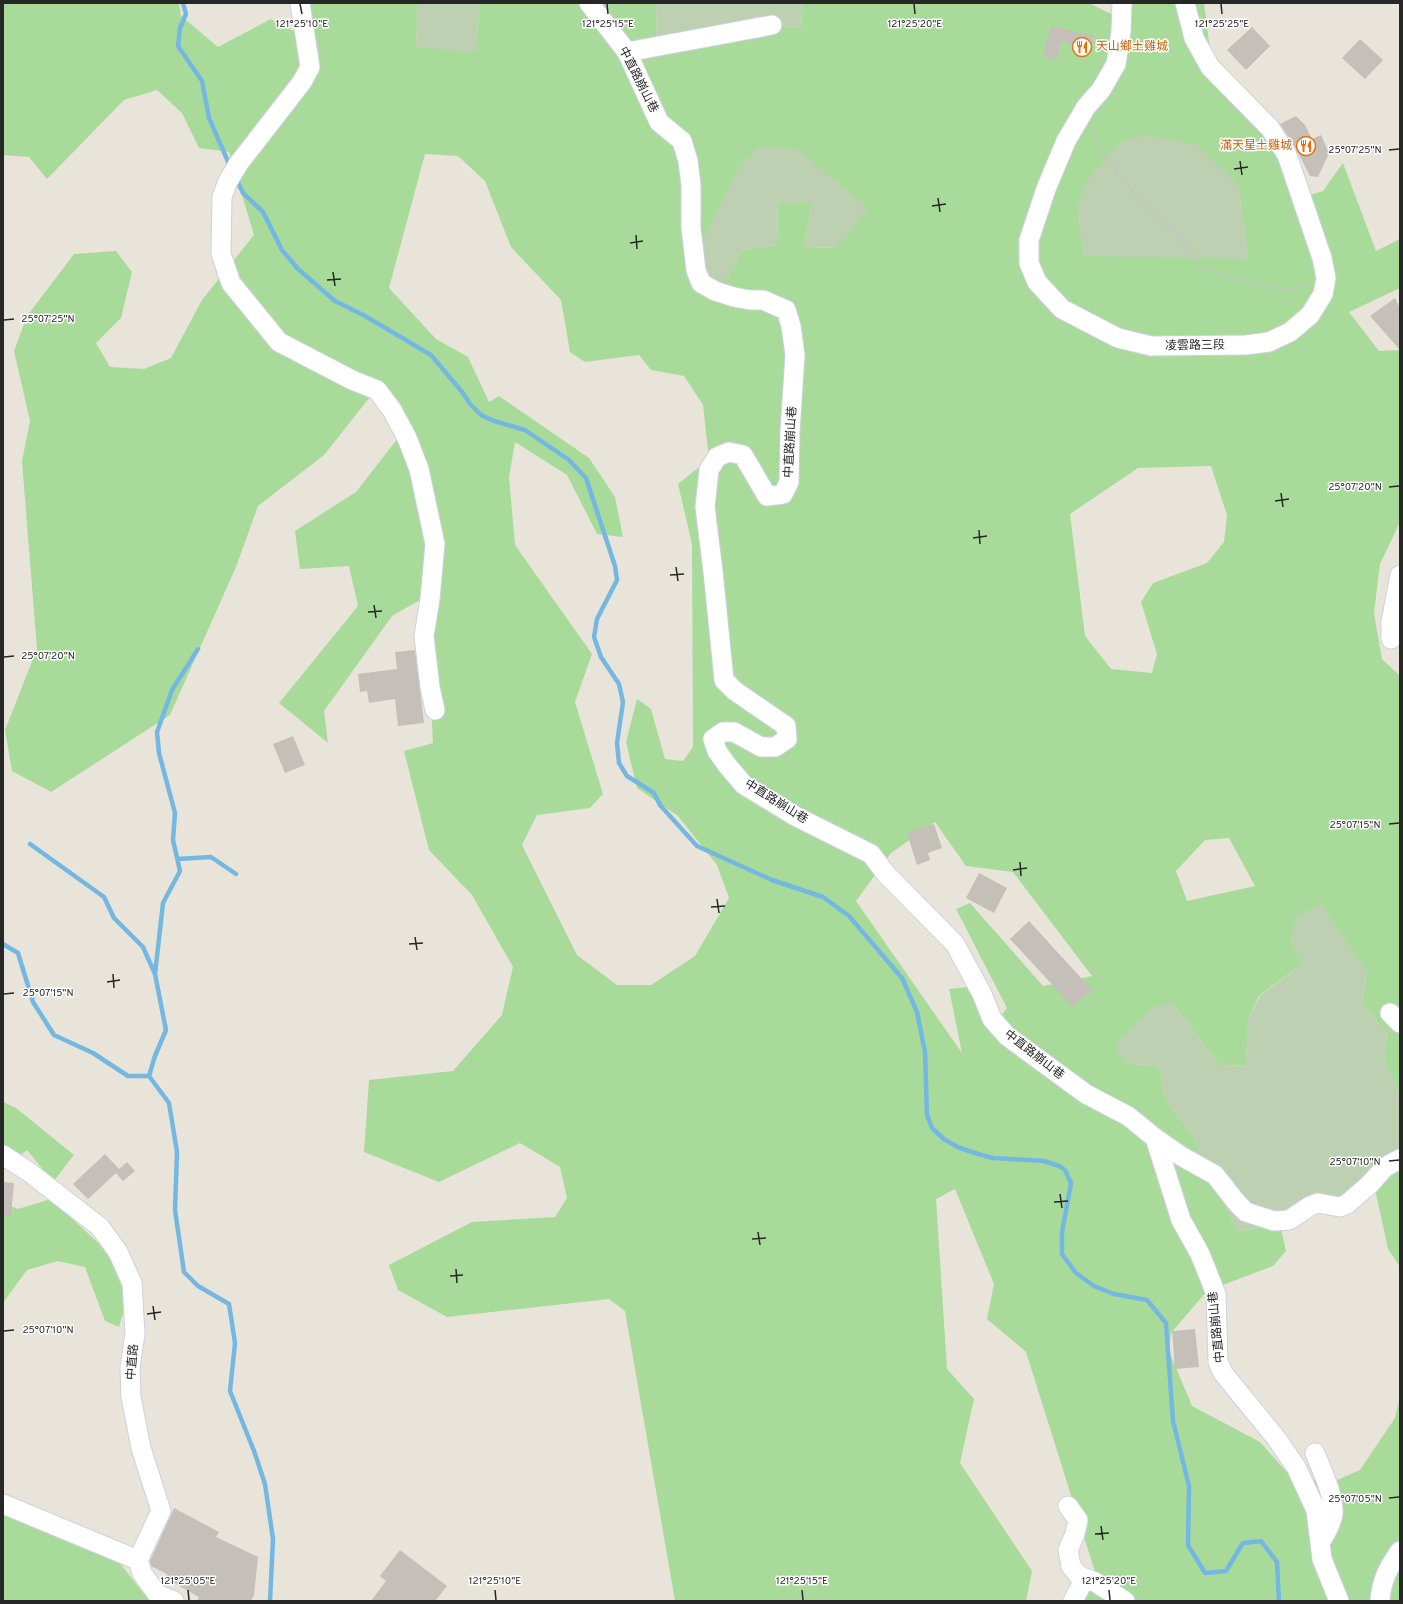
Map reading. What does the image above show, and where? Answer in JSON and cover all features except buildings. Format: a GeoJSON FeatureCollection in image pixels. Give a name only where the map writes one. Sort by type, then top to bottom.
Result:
{"type":"FeatureCollection","features":[{"type":"Feature","properties":{"kind":"street"},"geometry":{"type":"LineString","coordinates":[[300,3],[310,67],[302,82],[239,163],[228,181],[222,197],[220,254],[231,283],[279,342],[352,380],[377,390],[392,410],[408,438],[419,469],[435,544],[430,599],[424,636],[430,687],[435,710]]}},
{"type":"Feature","properties":{"kind":"street","name":"中直路崩山巷"},"geometry":{"type":"LineString","coordinates":[[589,3],[627,52],[660,122],[682,141],[688,161],[691,185],[692,235],[696,270],[701,283],[715,291],[734,297],[750,300],[763,300],[786,310],[791,326],[795,355],[790,431],[789,482],[783,494],[767,496],[742,455],[729,452],[717,457],[709,470],[705,507],[724,680],[735,691],[786,726],[787,739],[775,747],[761,747],[734,732],[723,732],[713,739],[717,751],[744,785],[795,816],[872,854],[886,874],[955,944],[982,994],[992,1019],[1007,1036],[1086,1094],[1128,1116],[1155,1138],[1181,1220],[1200,1254],[1216,1294],[1218,1362],[1222,1373],[1276,1438],[1296,1467],[1316,1510],[1322,1559],[1339,1601]]}},
{"type":"Feature","properties":{"kind":"street","name":"凌雲路三段"},"geometry":{"type":"LineString","coordinates":[[1122,3],[1121,32],[1116,64],[1101,90],[1086,107],[1066,141],[1046,189],[1029,240],[1029,263],[1037,282],[1062,308],[1118,338],[1151,346],[1254,344],[1269,342],[1290,332],[1310,315],[1323,294],[1326,278],[1322,258],[1288,155],[1270,128],[1210,67],[1194,38],[1185,3]]}},
{"type":"Feature","properties":{"kind":"street"},"geometry":{"type":"LineString","coordinates":[[627,52],[772,26]]}},
{"type":"Feature","properties":{"kind":"street"},"geometry":{"type":"LineString","coordinates":[[1391,639],[1391,622],[1400,575]]}},
{"type":"Feature","properties":{"kind":"street"},"geometry":{"type":"LineString","coordinates":[[1155,1138],[1181,1156],[1215,1175],[1237,1204],[1246,1212],[1274,1222],[1289,1220],[1310,1206],[1318,1203],[1340,1206],[1347,1204],[1370,1184],[1385,1167],[1400,1159]]}},
{"type":"Feature","properties":{"kind":"street","name":"中直路"},"geometry":{"type":"LineString","coordinates":[[3,1155],[29,1172],[100,1228],[118,1252],[132,1283],[135,1334],[130,1367],[131,1397],[141,1448],[161,1512],[138,1560]]}},
{"type":"Feature","properties":{"kind":"street"},"geometry":{"type":"LineString","coordinates":[[1315,1453],[1332,1499],[1333,1515],[1320,1543]]}},
{"type":"Feature","properties":{"kind":"street"},"geometry":{"type":"LineString","coordinates":[[3,1504],[138,1560],[142,1573],[158,1594],[174,1601]]}},
{"type":"Feature","properties":{"kind":"street"},"geometry":{"type":"LineString","coordinates":[[1068,1506],[1078,1520],[1075,1534],[1068,1550],[1071,1566],[1079,1576],[1095,1582],[1125,1601]]}},
{"type":"Feature","properties":{"kind":"street"},"geometry":{"type":"LineString","coordinates":[[1380,1601],[1381,1586],[1391,1564],[1400,1551]]}},
{"type":"Feature","properties":{"kind":"street"},"geometry":{"type":"LineString","coordinates":[[1073,1601],[1085,1578]]}},
{"type":"Feature","properties":{"kind":"path"},"geometry":{"type":"LineString","coordinates":[[1086,107],[1100,149],[1145,206],[1177,233],[1202,268],[1251,284],[1292,290],[1326,278]]}},
{"type":"Feature","properties":{"kind":"green space"},"geometry":{"type":"Polygon","coordinates":[[[3,3],[179,3],[181,16],[218,47],[271,19],[302,35],[305,3],[418,3],[416,46],[475,52],[480,3],[656,3],[657,48],[768,24],[801,28],[803,3],[1089,3],[1119,18],[1120,3],[1204,3],[1210,50],[1266,121],[1306,196],[1323,191],[1343,163],[1376,251],[1400,239],[1400,288],[1349,312],[1379,351],[1400,350],[1400,522],[1380,564],[1374,613],[1382,659],[1400,676],[1400,1097],[1384,1060],[1387,1034],[1362,1003],[1367,972],[1292,942],[1302,964],[1259,996],[1248,1020],[1246,1065],[1220,1066],[1172,1002],[1127,1063],[1159,1067],[1166,1101],[1193,1136],[1237,1231],[1280,1225],[1286,1251],[1273,1266],[1207,1291],[1171,1333],[1169,1351],[1192,1406],[1260,1442],[1294,1480],[1335,1481],[1360,1470],[1395,1418],[1400,1397],[1400,1601],[1063,1601],[1097,1578],[1026,1352],[987,1319],[994,1284],[955,1189],[936,1199],[947,1369],[974,1399],[960,1463],[1032,1571],[1026,1601],[675,1601],[625,1311],[609,1299],[447,1317],[398,1290],[389,1265],[472,1222],[555,1217],[567,1198],[560,1167],[520,1143],[439,1182],[364,1152],[369,1080],[453,1071],[502,1015],[513,967],[472,895],[429,850],[404,751],[433,743],[425,597],[392,616],[324,711],[328,743],[279,703],[358,606],[349,566],[300,569],[295,531],[356,492],[409,424],[374,392],[324,455],[258,506],[236,567],[170,715],[51,792],[12,771],[5,730],[37,649],[22,461],[30,421],[14,351],[27,316],[74,254],[116,251],[132,272],[121,318],[96,343],[110,367],[144,369],[171,358],[202,300],[254,235],[229,152],[199,148],[182,113],[157,90],[124,100],[47,179],[29,157],[3,155],[3,3]],[[798,150],[695,256],[728,278],[742,250],[777,245],[778,203],[812,203],[804,247],[836,248],[798,150]],[[425,154],[389,288],[436,339],[468,357],[489,402],[499,396],[589,458],[615,497],[623,537],[597,534],[567,475],[515,442],[509,477],[515,545],[592,654],[575,702],[603,794],[590,808],[537,815],[522,845],[577,955],[617,985],[651,985],[695,956],[729,898],[717,865],[678,816],[637,788],[626,742],[637,699],[651,709],[665,759],[683,761],[693,747],[692,544],[678,484],[709,459],[703,405],[684,376],[651,370],[639,355],[585,362],[570,352],[561,300],[511,247],[485,181],[458,156],[425,154]],[[1211,466],[1138,468],[1070,514],[1085,636],[1111,669],[1152,673],[1157,654],[1141,602],[1153,583],[1207,563],[1224,542],[1227,515],[1211,466]],[[935,822],[891,853],[856,901],[962,1053],[949,989],[977,986],[998,1019],[1007,1008],[956,909],[970,903],[1043,986],[1092,976],[1013,872],[966,866],[935,822]],[[1229,838],[1205,840],[1176,871],[1187,901],[1255,886],[1229,838]]]}},
{"type":"Feature","properties":{"kind":"green space"},"geometry":{"type":"Polygon","coordinates":[[[418,3],[480,3],[475,53],[416,46],[418,3]]]}},
{"type":"Feature","properties":{"kind":"green space"},"geometry":{"type":"Polygon","coordinates":[[[656,3],[803,3],[801,28],[768,24],[657,48],[656,3]]]}},
{"type":"Feature","properties":{"kind":"green space"},"geometry":{"type":"Polygon","coordinates":[[[1147,135],[1197,145],[1239,186],[1249,259],[1083,256],[1077,209],[1088,179],[1122,141],[1147,135]]]}},
{"type":"Feature","properties":{"kind":"green space"},"geometry":{"type":"Polygon","coordinates":[[[760,146],[798,150],[868,208],[836,248],[804,247],[812,203],[778,203],[777,245],[742,250],[728,278],[709,288],[695,256],[740,165],[760,146]]]}},
{"type":"Feature","properties":{"kind":"green space"},"geometry":{"type":"Polygon","coordinates":[[[1321,904],[1367,972],[1362,1003],[1387,1034],[1384,1060],[1400,1097],[1400,1164],[1353,1202],[1315,1201],[1280,1225],[1237,1231],[1193,1136],[1166,1101],[1159,1067],[1127,1063],[1114,1045],[1154,1007],[1172,1002],[1220,1066],[1246,1065],[1248,1020],[1260,996],[1302,964],[1291,942],[1294,917],[1321,904]]]}},
{"type":"Feature","properties":{"kind":"green space"},"geometry":{"type":"Polygon","coordinates":[[[3,1102],[16,1108],[74,1155],[53,1182],[27,1150],[8,1167],[3,1165],[3,1102]]]}},
{"type":"Feature","properties":{"kind":"green space"},"geometry":{"type":"Polygon","coordinates":[[[1400,1164],[1400,1267],[1388,1249],[1375,1189],[1400,1164]]]}},
{"type":"Feature","properties":{"kind":"green space"},"geometry":{"type":"Polygon","coordinates":[[[51,1199],[109,1253],[127,1301],[119,1327],[105,1321],[85,1267],[58,1261],[27,1270],[3,1303],[3,1203],[18,1209],[51,1199]]]}},
{"type":"Feature","properties":{"kind":"green space"},"geometry":{"type":"Polygon","coordinates":[[[3,1508],[97,1534],[144,1594],[156,1601],[3,1601],[3,1508]]]}},
{"type":"Feature","properties":{"kind":"waterway"},"geometry":{"type":"LineString","coordinates":[[183,3],[186,14],[180,28],[178,46],[202,81],[209,118],[230,166]]}},
{"type":"Feature","properties":{"kind":"waterway"},"geometry":{"type":"LineString","coordinates":[[236,178],[243,193],[263,212],[282,250],[298,269],[335,301],[365,316],[431,355],[463,393],[470,404],[481,415],[494,421],[525,430],[569,460],[586,478],[615,566],[617,580],[597,619],[594,637],[601,657],[619,684],[623,702],[617,743],[619,763],[627,776],[654,793],[660,805],[697,846],[772,880],[823,897],[849,916],[902,978],[917,1012],[925,1052],[927,1115],[932,1128],[945,1140],[960,1148],[993,1158],[1044,1161],[1059,1166],[1065,1170],[1071,1183],[1062,1232],[1062,1254],[1076,1273],[1094,1286],[1114,1294],[1147,1300],[1166,1323],[1173,1421],[1189,1486],[1188,1545],[1205,1573],[1226,1571],[1243,1543],[1261,1541],[1277,1562],[1279,1601]]}},
{"type":"Feature","properties":{"kind":"waterway"},"geometry":{"type":"LineString","coordinates":[[155,974],[163,903],[180,871],[173,840],[175,813],[159,753],[157,732],[172,690],[198,649]]}},
{"type":"Feature","properties":{"kind":"waterway"},"geometry":{"type":"LineString","coordinates":[[30,844],[104,897],[114,918],[143,947],[155,974],[166,1030],[155,1056],[149,1076]]}},
{"type":"Feature","properties":{"kind":"waterway"},"geometry":{"type":"LineString","coordinates":[[178,859],[211,857],[236,874]]}},
{"type":"Feature","properties":{"kind":"waterway"},"geometry":{"type":"LineString","coordinates":[[3,944],[18,953],[33,1002],[54,1035],[93,1053],[128,1076],[149,1076],[169,1103],[177,1152],[175,1210],[184,1272],[198,1286],[229,1304],[235,1343],[230,1391],[254,1451],[265,1484],[273,1539],[270,1601]]}},
{"type":"Feature","properties":{"kind":"place","name":"天山鄉土雞城"},"geometry":{"type":"Point","coordinates":[1082,47]}},
{"type":"Feature","properties":{"kind":"place","name":"滿天星土雞城"},"geometry":{"type":"Point","coordinates":[1306,146]}}]}
